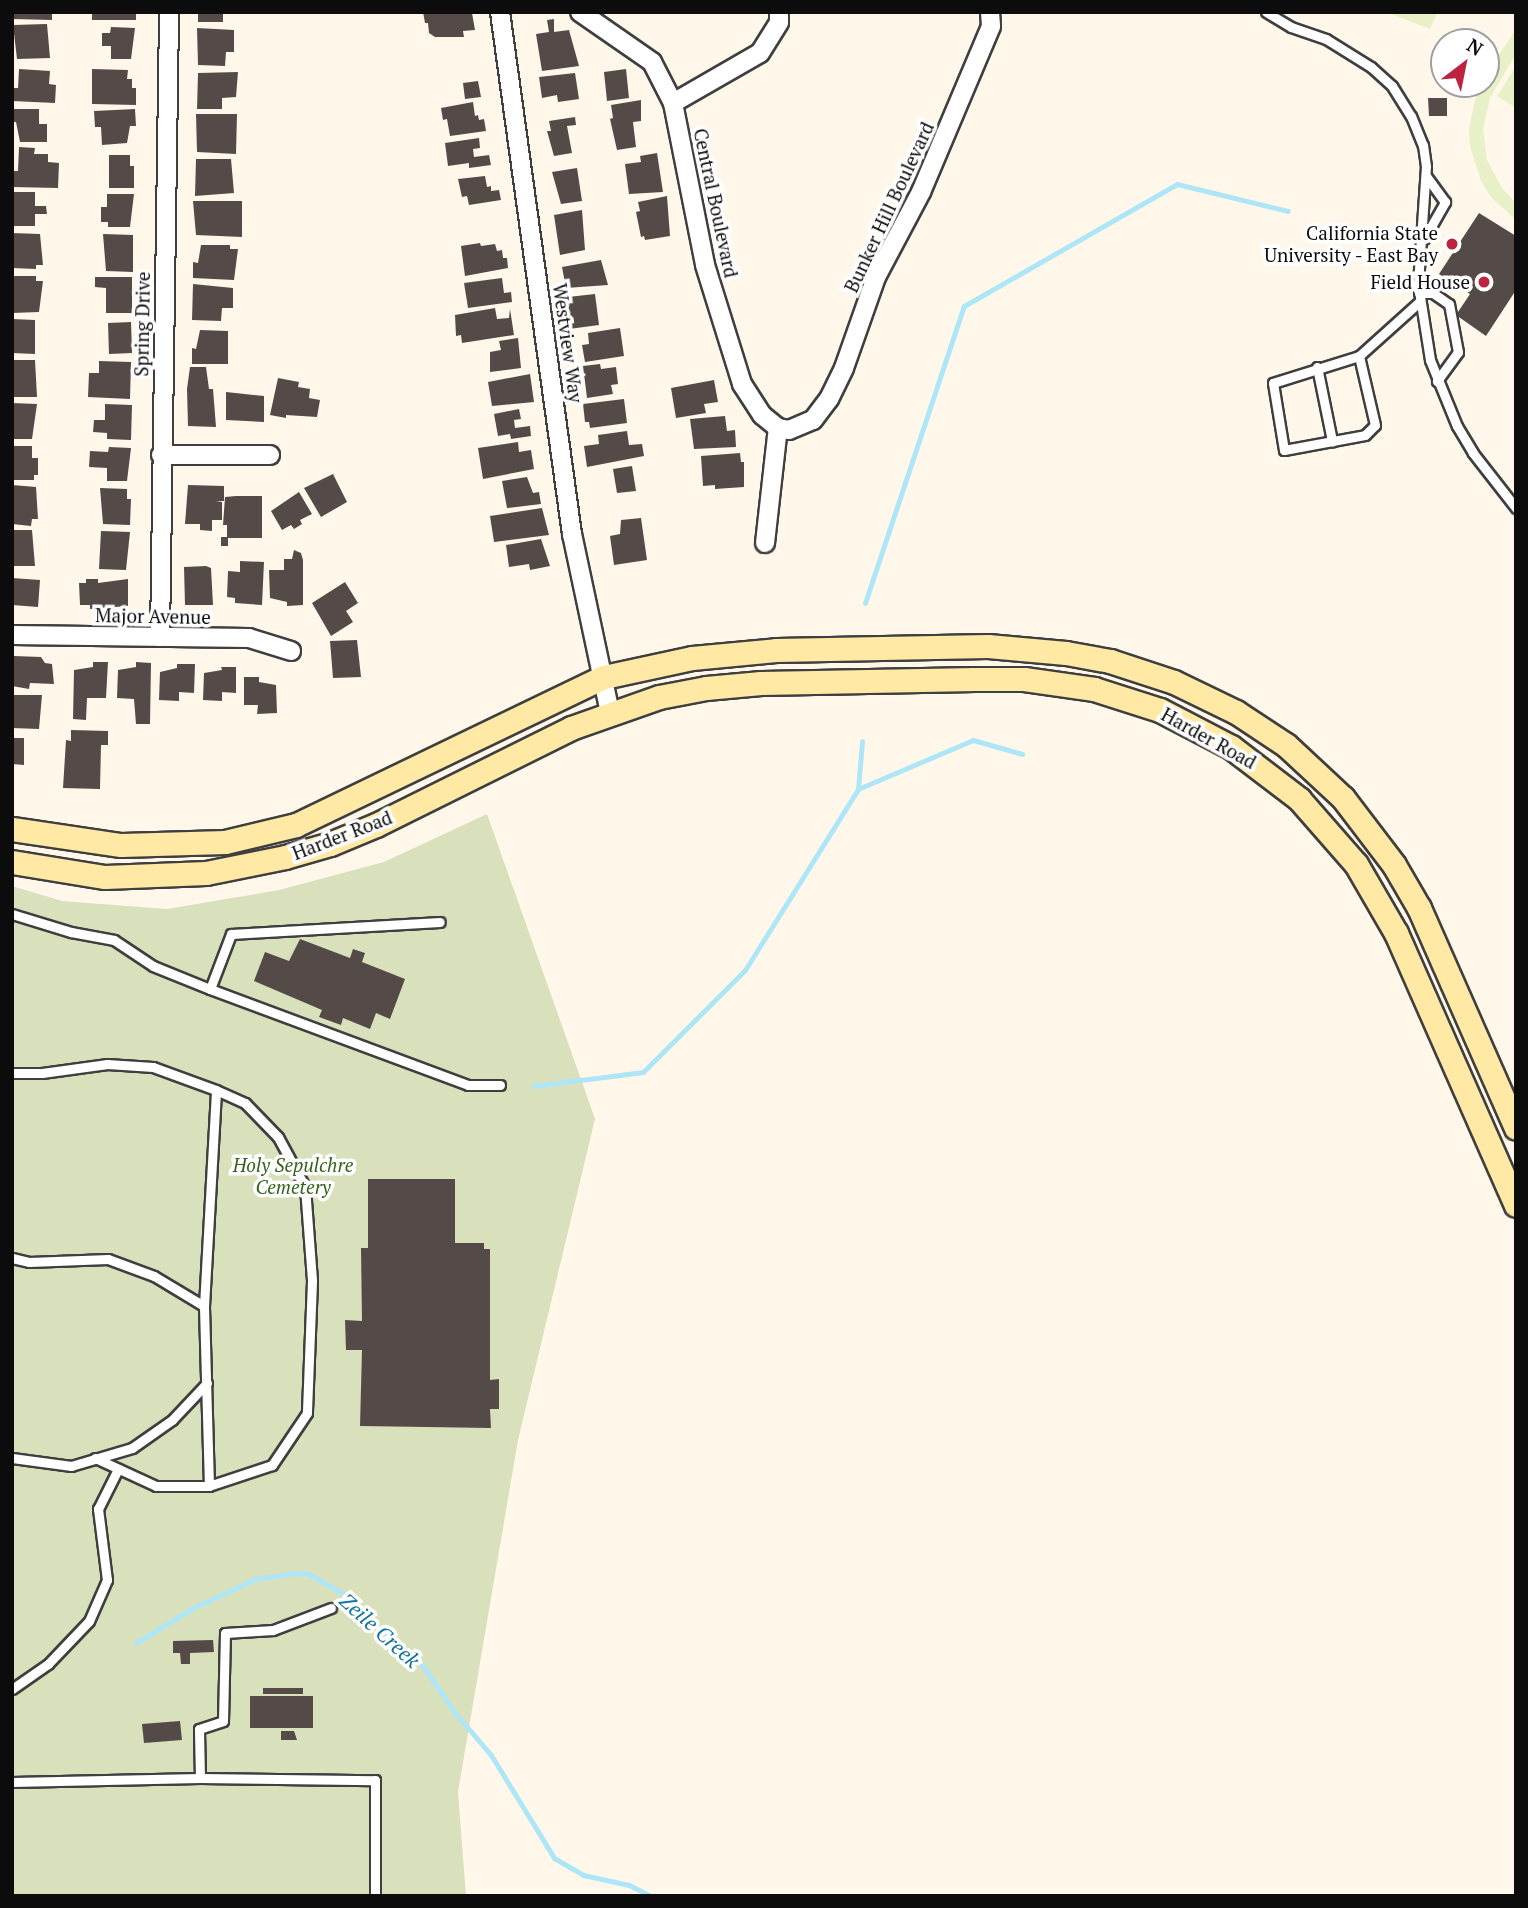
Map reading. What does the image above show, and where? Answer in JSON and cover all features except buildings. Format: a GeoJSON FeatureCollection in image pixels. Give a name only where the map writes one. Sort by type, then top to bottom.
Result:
{"type":"FeatureCollection","features":[{"type":"Feature","properties":{"kind":"street","name":"Spring Drive"},"geometry":{"type":"LineString","coordinates":[[160,637],[169,12]]}},
{"type":"Feature","properties":{"kind":"street","name":"Westview Way"},"geometry":{"type":"LineString","coordinates":[[500,12],[572,534],[604,677]]}},
{"type":"Feature","properties":{"kind":"street","name":"Central Boulevard"},"geometry":{"type":"LineString","coordinates":[[580,12],[652,62],[673,103],[705,265],[743,384],[762,415],[778,428]]}},
{"type":"Feature","properties":{"kind":"street"},"geometry":{"type":"LineString","coordinates":[[673,103],[760,53],[779,22],[779,12]]}},
{"type":"Feature","properties":{"kind":"street","name":"Bunker Hill Boulevard"},"geometry":{"type":"LineString","coordinates":[[778,428],[789,430],[813,420],[829,399],[844,368],[876,277],[921,192],[978,59],[991,26],[990,12]]}},
{"type":"Feature","properties":{"kind":"street"},"geometry":{"type":"LineString","coordinates":[[765,542],[778,428]]}},
{"type":"Feature","properties":{"kind":"street"},"geometry":{"type":"LineString","coordinates":[[161,455],[270,455]]}},
{"type":"Feature","properties":{"kind":"street","name":"Major Avenue"},"geometry":{"type":"LineString","coordinates":[[12,635],[249,638],[291,651]]}},
{"type":"Feature","properties":{"kind":"street","name":"Harder Road"},"geometry":{"type":"LineString","coordinates":[[12,829],[121,845],[225,842],[296,825],[604,677],[649,665],[737,653],[1009,647],[1110,661],[1204,695],[1236,712],[1286,745],[1343,798],[1370,831],[1419,908],[1516,1128]]}},
{"type":"Feature","properties":{"kind":"street"},"geometry":{"type":"LineString","coordinates":[[604,677],[610,713]]}},
{"type":"Feature","properties":{"kind":"street","name":"Harder Road"},"geometry":{"type":"LineString","coordinates":[[12,862],[105,877],[206,873],[285,858],[330,844],[376,825],[570,728],[659,697],[706,688],[761,683],[1024,679],[1060,682],[1125,697],[1196,726],[1264,769],[1299,799],[1356,864],[1396,933],[1516,1205]]}},
{"type":"Feature","properties":{"kind":"lane"},"geometry":{"type":"LineString","coordinates":[[1266,12],[1291,27],[1326,39],[1385,79],[1415,124],[1423,145],[1426,176],[1419,297],[1426,343],[1444,401],[1473,453],[1516,508]]}},
{"type":"Feature","properties":{"kind":"lane"},"geometry":{"type":"LineString","coordinates":[[1421,244],[1446,202],[1426,176]]}},
{"type":"Feature","properties":{"kind":"lane"},"geometry":{"type":"LineString","coordinates":[[1359,356],[1375,425],[1365,435],[1284,450],[1273,383],[1359,356],[1419,297],[1433,293],[1449,303],[1458,352],[1437,381]]}},
{"type":"Feature","properties":{"kind":"lane"},"geometry":{"type":"LineString","coordinates":[[1317,367],[1332,441]]}},
{"type":"Feature","properties":{"kind":"lane"},"geometry":{"type":"LineString","coordinates":[[12,914],[71,932],[114,940],[153,966],[468,1085],[500,1085]]}},
{"type":"Feature","properties":{"kind":"lane"},"geometry":{"type":"LineString","coordinates":[[210,989],[231,934],[439,922]]}},
{"type":"Feature","properties":{"kind":"lane"},"geometry":{"type":"LineString","coordinates":[[12,1073],[42,1073],[107,1064],[153,1067],[216,1090],[245,1103],[278,1137],[305,1187],[312,1281],[307,1413],[272,1465],[209,1486],[156,1486],[95,1458]]}},
{"type":"Feature","properties":{"kind":"lane"},"geometry":{"type":"LineString","coordinates":[[209,1486],[204,1306],[216,1090]]}},
{"type":"Feature","properties":{"kind":"lane"},"geometry":{"type":"LineString","coordinates":[[12,1258],[29,1262],[108,1259],[155,1276],[204,1306]]}},
{"type":"Feature","properties":{"kind":"lane"},"geometry":{"type":"LineString","coordinates":[[12,1458],[71,1466],[132,1448],[172,1420],[207,1383]]}},
{"type":"Feature","properties":{"kind":"lane"},"geometry":{"type":"LineString","coordinates":[[12,1689],[47,1664],[89,1621],[107,1580],[98,1509],[118,1469]]}},
{"type":"Feature","properties":{"kind":"lane"},"geometry":{"type":"LineString","coordinates":[[200,1778],[199,1729],[223,1721],[225,1633],[274,1630],[331,1608]]}},
{"type":"Feature","properties":{"kind":"lane"},"geometry":{"type":"LineString","coordinates":[[12,1782],[200,1778],[375,1780],[374,1896]]}},
{"type":"Feature","properties":{"kind":"green space"},"geometry":{"type":"Polygon","coordinates":[[[1386,12],[1438,12],[1430,29],[1386,12]]]}},
{"type":"Feature","properties":{"kind":"green space"},"geometry":{"type":"Polygon","coordinates":[[[1516,29],[1516,54],[1500,81],[1500,54],[1516,29]]]}},
{"type":"Feature","properties":{"kind":"green space"},"geometry":{"type":"Polygon","coordinates":[[[1516,66],[1516,108],[1500,98],[1500,91],[1516,66]]]}},
{"type":"Feature","properties":{"kind":"green space"},"geometry":{"type":"Polygon","coordinates":[[[1476,98],[1490,98],[1483,129],[1487,160],[1502,188],[1516,203],[1516,220],[1491,197],[1481,181],[1470,146],[1469,128],[1476,98]]]}},
{"type":"Feature","properties":{"kind":"green space","name":"Holy Sepulchre Cemetery"},"geometry":{"type":"Polygon","coordinates":[[[487,814],[595,1119],[518,1440],[458,1792],[466,1896],[12,1896],[12,886],[62,901],[167,909],[279,890],[384,862],[487,814]]]}},
{"type":"Feature","properties":{"kind":"waterway"},"geometry":{"type":"LineString","coordinates":[[865,603],[964,306],[1177,184],[1288,211]]}},
{"type":"Feature","properties":{"kind":"waterway"},"geometry":{"type":"LineString","coordinates":[[858,789],[973,740],[1022,754]]}},
{"type":"Feature","properties":{"kind":"waterway"},"geometry":{"type":"LineString","coordinates":[[534,1086],[643,1072],[745,970],[858,789],[862,741]]}},
{"type":"Feature","properties":{"kind":"waterway","name":"Zeile Creek"},"geometry":{"type":"LineString","coordinates":[[136,1643],[193,1608],[255,1579],[295,1573],[308,1574],[340,1592],[371,1623],[418,1659],[456,1714],[491,1755],[554,1858],[583,1875],[629,1885],[651,1896]]}},
{"type":"Feature","properties":{"kind":"place","name":"California State University - East Bay"},"geometry":{"type":"Point","coordinates":[1452,244]}},
{"type":"Feature","properties":{"kind":"place","name":"Field House"},"geometry":{"type":"Point","coordinates":[1484,282]}}]}
